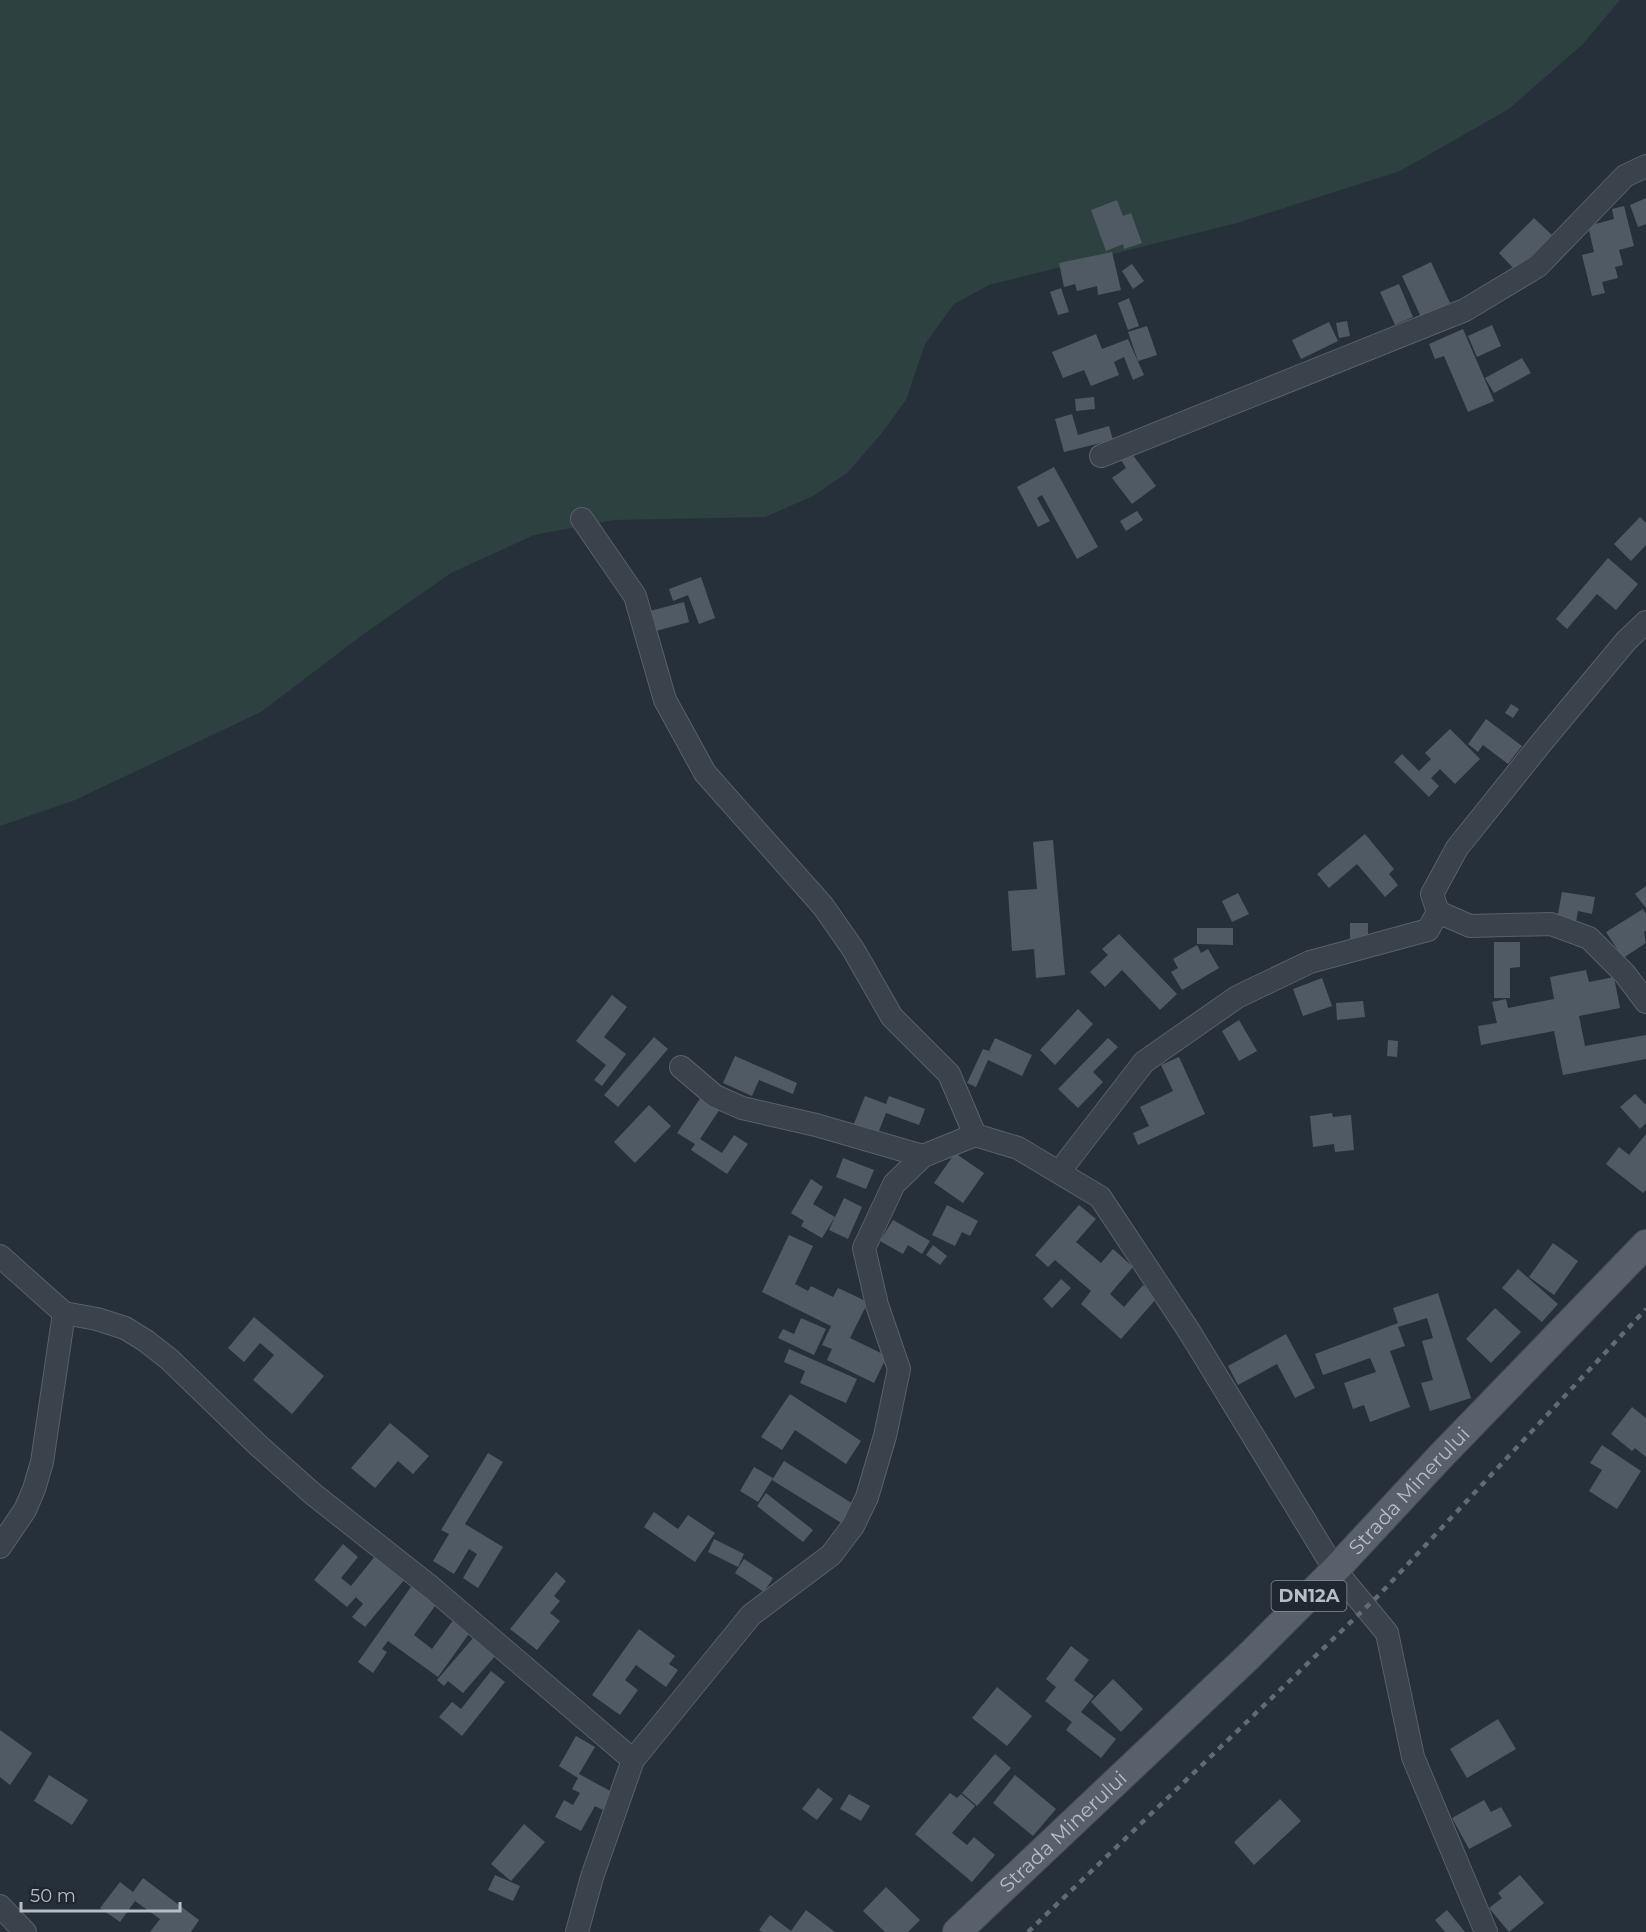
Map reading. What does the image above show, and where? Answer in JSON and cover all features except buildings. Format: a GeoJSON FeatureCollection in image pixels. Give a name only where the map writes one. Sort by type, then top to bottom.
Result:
{"type":"FeatureCollection","features":[{"type":"Feature","properties":{"kind":"main road","name":"Strada Minerului"},"geometry":{"type":"LineString","coordinates":[[957,1932],[1249,1656],[1335,1570],[1646,1244]]}},
{"type":"Feature","properties":{"kind":"street"},"geometry":{"type":"LineString","coordinates":[[1101,456],[1465,310],[1538,266],[1625,176],[1646,166]]}},
{"type":"Feature","properties":{"kind":"street"},"geometry":{"type":"LineString","coordinates":[[582,519],[635,596],[665,700],[705,773],[824,906],[854,949],[892,1017],[949,1074],[975,1135]]}},
{"type":"Feature","properties":{"kind":"street"},"geometry":{"type":"LineString","coordinates":[[1059,1172],[1144,1062],[1237,997],[1310,962],[1428,930],[1438,912],[1432,894],[1457,848],[1626,641],[1646,622]]}},
{"type":"Feature","properties":{"kind":"street"},"geometry":{"type":"LineString","coordinates":[[1438,912],[1470,926],[1551,924],[1589,938],[1625,974],[1646,1002]]}},
{"type":"Feature","properties":{"kind":"street"},"geometry":{"type":"LineString","coordinates":[[681,1067],[715,1096],[742,1108],[816,1125],[923,1156]]}},
{"type":"Feature","properties":{"kind":"street"},"geometry":{"type":"LineString","coordinates":[[577,1932],[592,1877],[633,1760],[751,1615],[831,1555],[853,1526],[867,1497],[885,1436],[899,1369],[877,1305],[864,1248],[894,1184],[923,1156],[975,1135],[1018,1148],[1100,1197],[1189,1331],[1335,1570],[1387,1633],[1413,1756],[1486,1932]]}},
{"type":"Feature","properties":{"kind":"street"},"geometry":{"type":"LineString","coordinates":[[0,1256],[64,1313],[97,1318],[125,1328],[169,1359],[259,1446],[313,1494],[432,1588],[633,1760]]}},
{"type":"Feature","properties":{"kind":"street"},"geometry":{"type":"LineString","coordinates":[[0,1547],[25,1510],[42,1462],[64,1313]]}},
{"type":"Feature","properties":{"kind":"street"},"geometry":{"type":"LineString","coordinates":[[0,1906],[25,1932]]}},
{"type":"Feature","properties":{"kind":"shaded area"},"geometry":{"type":"Polygon","coordinates":[[[0,0],[1620,0],[1583,44],[1509,109],[1400,171],[1237,223],[989,285],[954,304],[925,344],[906,400],[881,434],[847,473],[813,496],[765,517],[614,520],[534,535],[451,573],[361,636],[261,712],[75,800],[0,826],[0,0]]]}},
{"type":"Feature","properties":{"kind":"railway"},"geometry":{"type":"LineString","coordinates":[[1028,1932],[1380,1594],[1646,1309]]}}]}
